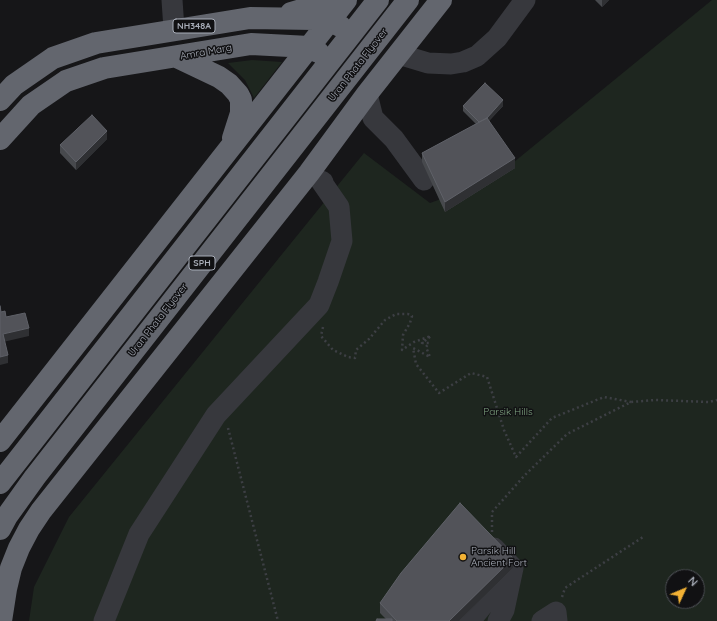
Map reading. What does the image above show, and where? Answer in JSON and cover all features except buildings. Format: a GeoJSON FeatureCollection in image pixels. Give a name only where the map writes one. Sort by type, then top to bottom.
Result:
{"type":"FeatureCollection","features":[{"type":"Feature","properties":{"kind":"highway"},"geometry":{"type":"LineString","coordinates":[[0,441],[309,48],[329,10],[346,0]]}},
{"type":"Feature","properties":{"kind":"highway","name":"SPH"},"geometry":{"type":"LineString","coordinates":[[0,483],[378,0]]}},
{"type":"Feature","properties":{"kind":"highway","name":"Uran Phata Flyover"},"geometry":{"type":"LineString","coordinates":[[0,529],[10,511],[35,477],[408,0]]}},
{"type":"Feature","properties":{"kind":"highway"},"geometry":{"type":"LineString","coordinates":[[1,621],[6,589],[12,568],[26,535],[40,511],[309,173],[373,86],[441,0]]}},
{"type":"Feature","properties":{"kind":"highway","name":"NH348A"},"geometry":{"type":"LineString","coordinates":[[0,100],[14,85],[53,58],[96,43],[174,29],[250,18],[314,19],[329,10],[398,54]]}},
{"type":"Feature","properties":{"kind":"highway","name":"Amra Marg"},"geometry":{"type":"LineString","coordinates":[[0,139],[31,105],[66,82],[104,68],[251,44],[309,48],[373,86]]}},
{"type":"Feature","properties":{"kind":"highway"},"geometry":{"type":"LineString","coordinates":[[177,57],[219,77],[229,84],[238,94],[241,100],[241,113],[227,152]]}},
{"type":"Feature","properties":{"kind":"street"},"geometry":{"type":"LineString","coordinates":[[172,0],[174,29]]}},
{"type":"Feature","properties":{"kind":"street"},"geometry":{"type":"LineString","coordinates":[[398,54],[428,63],[450,64],[463,62],[477,56],[497,38],[525,0]]}},
{"type":"Feature","properties":{"kind":"street"},"geometry":{"type":"LineString","coordinates":[[424,180],[394,139],[372,118],[373,86],[428,63]]}},
{"type":"Feature","properties":{"kind":"street"},"geometry":{"type":"LineString","coordinates":[[104,621],[139,534],[216,415],[319,305],[342,241],[339,207],[321,181],[323,182]]}},
{"type":"Feature","properties":{"kind":"street"},"geometry":{"type":"LineString","coordinates":[[485,553],[514,568]]}},
{"type":"Feature","properties":{"kind":"street"},"geometry":{"type":"LineString","coordinates":[[470,621],[514,568]]}},
{"type":"Feature","properties":{"kind":"street"},"geometry":{"type":"LineString","coordinates":[[498,621],[504,610],[514,568]]}},
{"type":"Feature","properties":{"kind":"path"},"geometry":{"type":"LineString","coordinates":[[319,305],[323,325],[321,336],[333,350],[348,358],[355,358],[356,350],[369,339],[385,320],[396,314],[408,314],[412,316],[403,335],[402,350],[414,342],[431,336],[422,343],[429,343],[426,347],[430,356],[413,348],[416,364],[439,393],[471,373],[487,377],[504,430],[516,457],[552,418],[604,397],[631,402],[655,400],[709,402],[717,400]]}},
{"type":"Feature","properties":{"kind":"path"},"geometry":{"type":"LineString","coordinates":[[485,553],[492,512],[525,475],[567,434],[631,402]]}},
{"type":"Feature","properties":{"kind":"path"},"geometry":{"type":"LineString","coordinates":[[223,408],[278,621]]}},
{"type":"Feature","properties":{"kind":"path"},"geometry":{"type":"LineString","coordinates":[[552,618],[565,588],[643,537]]}},
{"type":"Feature","properties":{"kind":"green space","name":"Parsik Hills"},"geometry":{"type":"Polygon","coordinates":[[[712,0],[717,0],[717,621],[29,621],[34,587],[69,517],[364,153],[430,203],[492,180],[712,0]]]}},
{"type":"Feature","properties":{"kind":"green space"},"geometry":{"type":"Polygon","coordinates":[[[252,60],[282,62],[254,98],[245,80],[228,63],[252,60]]]}},
{"type":"Feature","properties":{"kind":"place","name":"Parsik Hill Ancient Fort"},"geometry":{"type":"Point","coordinates":[463,557]}}]}
